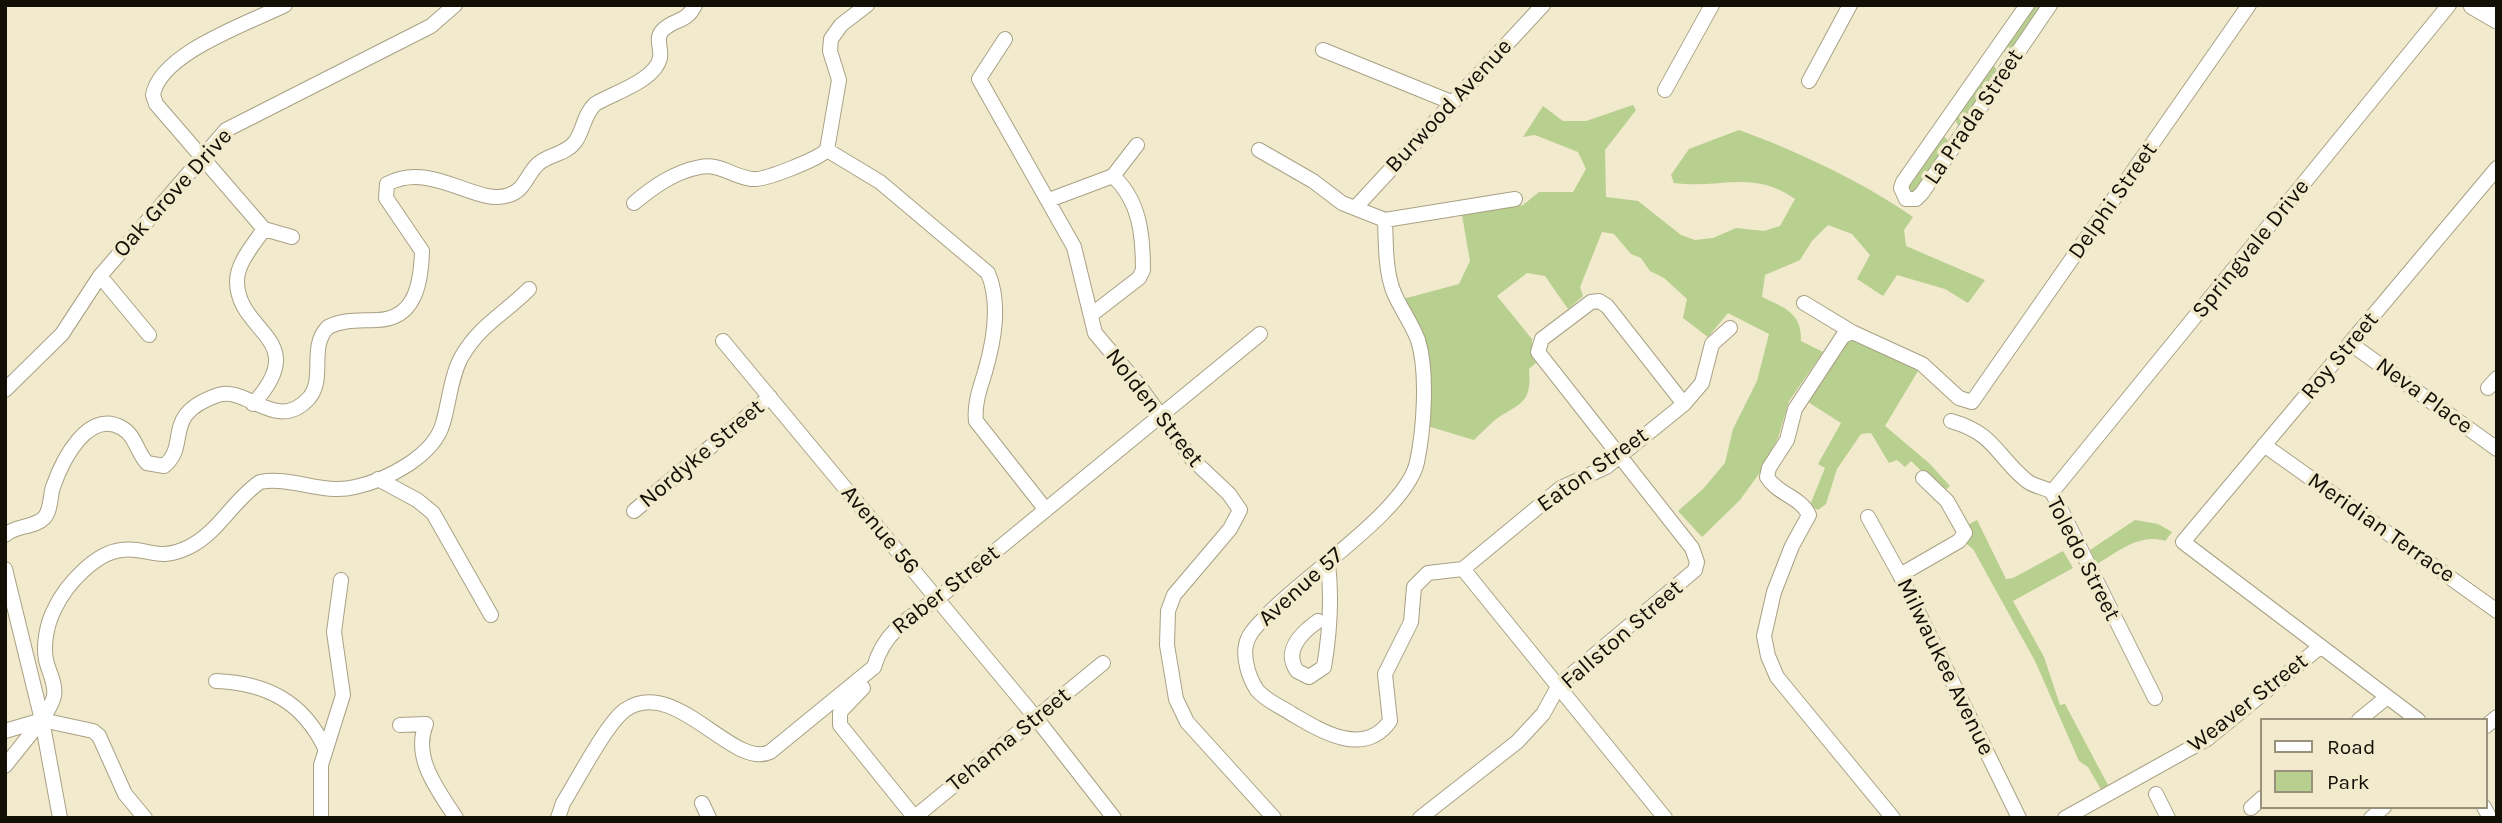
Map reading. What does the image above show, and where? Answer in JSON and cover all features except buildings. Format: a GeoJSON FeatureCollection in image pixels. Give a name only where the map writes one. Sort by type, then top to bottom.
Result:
{"type":"FeatureCollection","features":[{"type":"Feature","properties":{"kind":"main road"},"geometry":{"type":"LineString","coordinates":[[2473,5],[2497,19]]}},
{"type":"Feature","properties":{"kind":"street"},"geometry":{"type":"LineString","coordinates":[[285,5],[189,52],[161,76],[153,95],[156,104],[264,229],[292,237]]}},
{"type":"Feature","properties":{"kind":"street","name":"Oak Grove Drive"},"geometry":{"type":"LineString","coordinates":[[5,390],[62,334],[100,275],[232,125],[431,26],[455,5]]}},
{"type":"Feature","properties":{"kind":"street"},"geometry":{"type":"LineString","coordinates":[[5,535],[14,528],[38,523],[45,518],[60,470],[79,439],[97,424],[108,423],[122,428],[147,463],[164,466],[172,460],[176,450],[178,425],[190,411],[218,394],[227,393],[278,411],[300,405],[314,389],[317,344],[328,327],[349,320],[391,319],[411,305],[416,293],[422,251],[386,198],[387,184],[439,178],[498,197],[510,195],[523,186],[536,165],[565,152],[574,144],[587,112],[595,104],[655,68],[660,57],[659,37],[662,31],[690,16],[695,5]]}},
{"type":"Feature","properties":{"kind":"street"},"geometry":{"type":"LineString","coordinates":[[634,204],[670,177],[701,166],[716,166],[754,180],[818,158],[827,150],[839,80],[830,51],[831,39],[841,25],[867,5]]}},
{"type":"Feature","properties":{"kind":"street","name":"Burwood Avenue"},"geometry":{"type":"LineString","coordinates":[[1355,208],[1543,5]]}},
{"type":"Feature","properties":{"kind":"street"},"geometry":{"type":"LineString","coordinates":[[1665,90],[1712,5]]}},
{"type":"Feature","properties":{"kind":"street"},"geometry":{"type":"LineString","coordinates":[[1809,81],[1850,5]]}},
{"type":"Feature","properties":{"kind":"street","name":"La Prada Street"},"geometry":{"type":"LineString","coordinates":[[2027,5],[1903,182],[1901,188],[1906,199],[1916,200],[1922,193],[2050,5]]}},
{"type":"Feature","properties":{"kind":"street","name":"Delphi Street"},"geometry":{"type":"LineString","coordinates":[[1852,332],[1922,364],[1966,402],[1977,397],[2249,5]]}},
{"type":"Feature","properties":{"kind":"street","name":"Springvale Drive"},"geometry":{"type":"LineString","coordinates":[[2052,492],[2449,5]]}},
{"type":"Feature","properties":{"kind":"street","name":"Nolden Street"},"geometry":{"type":"LineString","coordinates":[[1005,39],[979,79],[1074,247],[1096,333],[1137,383],[1159,418],[1192,459],[1237,503],[1240,510],[1230,529],[1182,583],[1168,611],[1167,645],[1176,699],[1195,734],[1273,818]]}},
{"type":"Feature","properties":{"kind":"street"},"geometry":{"type":"LineString","coordinates":[[1324,50],[1451,102]]}},
{"type":"Feature","properties":{"kind":"street"},"geometry":{"type":"LineString","coordinates":[[1994,54],[2009,65]]}},
{"type":"Feature","properties":{"kind":"street"},"geometry":{"type":"LineString","coordinates":[[1945,125],[1960,135]]}},
{"type":"Feature","properties":{"kind":"street"},"geometry":{"type":"LineString","coordinates":[[1049,200],[1113,176],[1137,145]]}},
{"type":"Feature","properties":{"kind":"street"},"geometry":{"type":"LineString","coordinates":[[827,150],[880,182],[988,273],[993,285],[994,320],[988,362],[977,399],[976,421],[1046,510]]}},
{"type":"Feature","properties":{"kind":"street"},"geometry":{"type":"LineString","coordinates":[[1259,150],[1355,208],[1385,220],[1515,199]]}},
{"type":"Feature","properties":{"kind":"street","name":"Roy Street"},"geometry":{"type":"LineString","coordinates":[[2320,647],[2183,542],[2497,168]]}},
{"type":"Feature","properties":{"kind":"street"},"geometry":{"type":"LineString","coordinates":[[1091,315],[1139,278],[1143,258],[1137,211],[1128,193],[1113,176]]}},
{"type":"Feature","properties":{"kind":"street","name":"Avenue 57"},"geometry":{"type":"LineString","coordinates":[[1385,220],[1393,291],[1418,340],[1422,363],[1423,402],[1418,461],[1405,488],[1328,563],[1287,595],[1249,637],[1246,653],[1252,682],[1259,693],[1322,732],[1346,740],[1375,736],[1390,721],[1385,674],[1408,629],[1414,587],[1428,573],[1463,569]]}},
{"type":"Feature","properties":{"kind":"street"},"geometry":{"type":"LineString","coordinates":[[253,404],[272,378],[275,353],[244,305],[238,293],[236,279],[239,268],[264,229]]}},
{"type":"Feature","properties":{"kind":"street"},"geometry":{"type":"LineString","coordinates":[[100,275],[149,335]]}},
{"type":"Feature","properties":{"kind":"street"},"geometry":{"type":"LineString","coordinates":[[5,766],[42,720],[54,696],[54,684],[45,646],[49,622],[64,594],[95,561],[121,550],[158,555],[176,553],[207,535],[260,482],[279,481],[326,488],[352,488],[378,479],[417,457],[437,439],[460,359],[480,329],[529,289]]}},
{"type":"Feature","properties":{"kind":"street"},"geometry":{"type":"LineString","coordinates":[[1619,456],[1538,352],[1542,339],[1591,302],[1599,301],[1684,404]]}},
{"type":"Feature","properties":{"kind":"street"},"geometry":{"type":"LineString","coordinates":[[1804,303],[1852,332]]}},
{"type":"Feature","properties":{"kind":"street","name":"Eaton Street"},"geometry":{"type":"LineString","coordinates":[[1463,569],[1561,488],[1595,474],[1684,404],[1702,383],[1712,344],[1730,328]]}},
{"type":"Feature","properties":{"kind":"street"},"geometry":{"type":"LineString","coordinates":[[1852,332],[1843,336],[1795,409],[1787,440],[1769,468],[1767,477],[1771,483],[1799,502],[1810,515],[1783,566],[1770,603],[1764,636],[1777,677],[1893,818]]}},
{"type":"Feature","properties":{"kind":"street","name":"Raber Street"},"geometry":{"type":"LineString","coordinates":[[558,818],[563,803],[615,720],[636,705],[664,704],[746,752],[762,756],[874,667],[886,637],[899,624],[937,599],[1260,334]]}},
{"type":"Feature","properties":{"kind":"street","name":"Avenue 56"},"geometry":{"type":"LineString","coordinates":[[723,341],[1036,718],[1114,818]]}},
{"type":"Feature","properties":{"kind":"street","name":"Neva Place"},"geometry":{"type":"LineString","coordinates":[[2351,344],[2497,449]]}},
{"type":"Feature","properties":{"kind":"street","name":"Nordyke Street"},"geometry":{"type":"LineString","coordinates":[[634,511],[770,397]]}},
{"type":"Feature","properties":{"kind":"street","name":"Toledo Street"},"geometry":{"type":"LineString","coordinates":[[1951,421],[1986,436],[2028,482],[2052,492],[2155,698]]}},
{"type":"Feature","properties":{"kind":"street","name":"Meridian Terrace"},"geometry":{"type":"LineString","coordinates":[[2264,446],[2497,611]]}},
{"type":"Feature","properties":{"kind":"street","name":"Fallston Street"},"geometry":{"type":"LineString","coordinates":[[1420,818],[1517,742],[1543,714],[1559,685],[1692,574],[1697,562],[1692,548],[1619,456]]}},
{"type":"Feature","properties":{"kind":"street"},"geometry":{"type":"LineString","coordinates":[[1900,575],[1959,541],[1965,533],[1947,501],[1923,478]]}},
{"type":"Feature","properties":{"kind":"street"},"geometry":{"type":"LineString","coordinates":[[378,479],[417,500],[433,513],[491,615]]}},
{"type":"Feature","properties":{"kind":"street","name":"Milwaukee Avenue"},"geometry":{"type":"LineString","coordinates":[[1868,517],[1900,575],[2019,818]]}},
{"type":"Feature","properties":{"kind":"street"},"geometry":{"type":"LineString","coordinates":[[1318,621],[1294,645],[1291,658],[1297,671],[1310,677],[1324,667],[1327,651],[1331,585],[1328,563]]}},
{"type":"Feature","properties":{"kind":"street"},"geometry":{"type":"LineString","coordinates":[[5,569],[42,720],[60,818]]}},
{"type":"Feature","properties":{"kind":"street"},"geometry":{"type":"LineString","coordinates":[[1463,569],[1665,818]]}},
{"type":"Feature","properties":{"kind":"street"},"geometry":{"type":"LineString","coordinates":[[321,818],[321,765],[343,695],[334,632],[341,580]]}},
{"type":"Feature","properties":{"kind":"street"},"geometry":{"type":"LineString","coordinates":[[2320,647],[2415,718]]}},
{"type":"Feature","properties":{"kind":"street","name":"Weaver Street"},"geometry":{"type":"LineString","coordinates":[[2065,818],[2207,739],[2320,647]]}},
{"type":"Feature","properties":{"kind":"street","name":"Tehama Street"},"geometry":{"type":"LineString","coordinates":[[915,817],[1102,663]]}},
{"type":"Feature","properties":{"kind":"street"},"geometry":{"type":"LineString","coordinates":[[874,667],[869,684],[839,712],[840,725],[915,817]]}},
{"type":"Feature","properties":{"kind":"street"},"geometry":{"type":"LineString","coordinates":[[216,681],[239,682],[287,701],[298,708],[315,726],[326,748]]}},
{"type":"Feature","properties":{"kind":"street"},"geometry":{"type":"LineString","coordinates":[[2361,718],[2386,698]]}},
{"type":"Feature","properties":{"kind":"street"},"geometry":{"type":"LineString","coordinates":[[5,731],[42,720],[93,731],[99,736],[125,794],[145,818]]}},
{"type":"Feature","properties":{"kind":"street"},"geometry":{"type":"LineString","coordinates":[[400,725],[426,724],[421,737],[426,767],[456,818]]}},
{"type":"Feature","properties":{"kind":"street"},"geometry":{"type":"LineString","coordinates":[[2156,794],[2168,818]]}},
{"type":"Feature","properties":{"kind":"street"},"geometry":{"type":"LineString","coordinates":[[702,803],[709,818]]}},
{"type":"Feature","properties":{"kind":"green space"},"geometry":{"type":"Polygon","coordinates":[[[2031,5],[2043,5],[2009,54],[2005,54],[2002,48],[2031,5]]]}},
{"type":"Feature","properties":{"kind":"green space"},"geometry":{"type":"Polygon","coordinates":[[[1994,66],[1998,72],[1960,125],[1957,124],[1955,117],[1988,68],[1994,66]]]}},
{"type":"Feature","properties":{"kind":"green space"},"geometry":{"type":"Polygon","coordinates":[[[1633,105],[1636,110],[1605,150],[1606,197],[1638,201],[1681,235],[1695,240],[1713,238],[1736,228],[1764,231],[1780,226],[1795,199],[1780,190],[1751,182],[1674,183],[1671,175],[1689,149],[1739,130],[1829,168],[1872,191],[1913,217],[1904,230],[1906,246],[1985,280],[1968,303],[1945,289],[1897,275],[1883,296],[1857,279],[1870,255],[1852,234],[1828,225],[1812,241],[1800,260],[1765,275],[1762,297],[1790,313],[1799,324],[1801,341],[1823,352],[1789,401],[1778,438],[1761,471],[1740,500],[1702,537],[1678,511],[1703,489],[1725,463],[1733,429],[1757,381],[1769,334],[1728,313],[1708,337],[1683,318],[1687,299],[1664,278],[1650,271],[1641,258],[1631,254],[1614,234],[1602,232],[1580,287],[1583,296],[1568,309],[1545,276],[1527,273],[1497,296],[1532,339],[1532,357],[1536,363],[1529,369],[1528,390],[1523,401],[1495,420],[1474,440],[1424,425],[1426,372],[1403,299],[1459,284],[1470,261],[1462,215],[1523,205],[1539,192],[1573,192],[1586,169],[1578,152],[1535,135],[1523,137],[1543,106],[1563,121],[1586,121],[1633,105]]]}},
{"type":"Feature","properties":{"kind":"green space"},"geometry":{"type":"Polygon","coordinates":[[[1944,136],[1949,142],[1911,195],[1905,188],[1944,136]]]}},
{"type":"Feature","properties":{"kind":"green space"},"geometry":{"type":"Polygon","coordinates":[[[1848,339],[1862,341],[1918,371],[1885,426],[1929,463],[1950,486],[1943,492],[1911,461],[1905,467],[1897,460],[1889,463],[1871,433],[1861,434],[1837,469],[1826,504],[1818,510],[1810,505],[1825,468],[1818,464],[1841,423],[1805,400],[1848,339]]]}},
{"type":"Feature","properties":{"kind":"green space"},"geometry":{"type":"Polygon","coordinates":[[[1977,520],[2006,579],[2013,578],[2063,551],[2073,568],[2013,601],[2044,657],[2060,705],[2065,704],[2109,787],[2102,791],[2088,767],[2079,761],[2035,661],[1973,549],[1964,542],[1966,526],[1977,520]]]}},
{"type":"Feature","properties":{"kind":"green space"},"geometry":{"type":"Polygon","coordinates":[[[2135,520],[2158,524],[2172,532],[2165,541],[2138,541],[2097,564],[2090,550],[2135,520]]]}}]}
